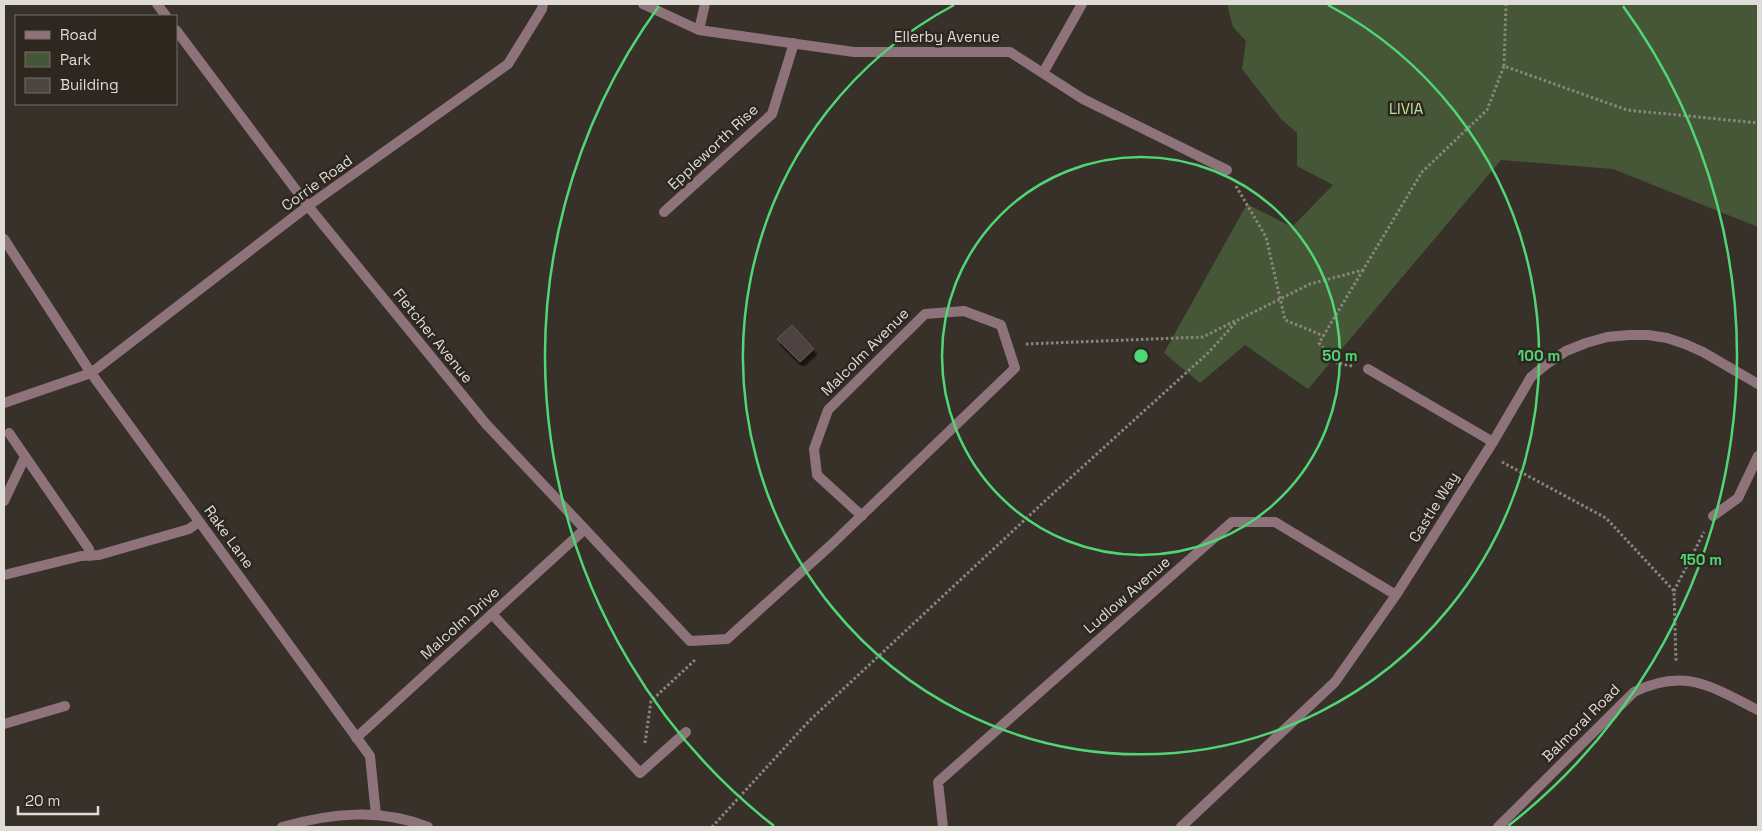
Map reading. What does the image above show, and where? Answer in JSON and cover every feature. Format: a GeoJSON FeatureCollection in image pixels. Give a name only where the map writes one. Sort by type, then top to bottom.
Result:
{"type":"FeatureCollection","features":[{"type":"Feature","properties":{"kind":"street"},"geometry":{"type":"LineString","coordinates":[[157,4],[165,15]]}},
{"type":"Feature","properties":{"kind":"street","name":"Corrie Road"},"geometry":{"type":"LineString","coordinates":[[4,403],[91,373],[308,206],[508,64],[542,9],[543,4]]}},
{"type":"Feature","properties":{"kind":"street","name":"Ellerby Avenue"},"geometry":{"type":"LineString","coordinates":[[643,4],[700,30],[854,52],[1010,52],[1083,99],[1227,170]]}},
{"type":"Feature","properties":{"kind":"street"},"geometry":{"type":"LineString","coordinates":[[700,30],[705,4]]}},
{"type":"Feature","properties":{"kind":"street"},"geometry":{"type":"LineString","coordinates":[[1042,73],[1082,4]]}},
{"type":"Feature","properties":{"kind":"street","name":"Fletcher Avenue"},"geometry":{"type":"LineString","coordinates":[[178,33],[308,206],[486,424],[690,641]]}},
{"type":"Feature","properties":{"kind":"street","name":"Eppleworth Rise"},"geometry":{"type":"LineString","coordinates":[[664,212],[772,114],[794,43]]}},
{"type":"Feature","properties":{"kind":"street","name":"Rake Lane"},"geometry":{"type":"LineString","coordinates":[[4,239],[91,373],[370,756],[376,815]]}},
{"type":"Feature","properties":{"kind":"street","name":"Malcolm Avenue"},"geometry":{"type":"LineString","coordinates":[[690,641],[727,639],[862,516],[1015,368],[1001,326],[964,311],[925,314],[828,410],[814,449],[817,475],[862,516]]}},
{"type":"Feature","properties":{"kind":"street","name":"Castle Way"},"geometry":{"type":"LineString","coordinates":[[1181,827],[1336,682],[1396,595],[1493,442],[1531,377],[1548,363],[1566,351],[1607,337],[1648,335],[1667,338],[1703,352],[1758,384]]}},
{"type":"Feature","properties":{"kind":"street"},"geometry":{"type":"LineString","coordinates":[[1368,369],[1493,442]]}},
{"type":"Feature","properties":{"kind":"street"},"geometry":{"type":"LineString","coordinates":[[9,433],[88,548],[90,556]]}},
{"type":"Feature","properties":{"kind":"street"},"geometry":{"type":"LineString","coordinates":[[1712,516],[1738,498],[1758,456]]}},
{"type":"Feature","properties":{"kind":"street"},"geometry":{"type":"LineString","coordinates":[[4,501],[25,457]]}},
{"type":"Feature","properties":{"kind":"street"},"geometry":{"type":"LineString","coordinates":[[4,575],[99,555],[189,529],[199,522]]}},
{"type":"Feature","properties":{"kind":"street","name":"Ludlow Avenue"},"geometry":{"type":"LineString","coordinates":[[942,827],[938,782],[1232,522],[1275,522],[1396,595]]}},
{"type":"Feature","properties":{"kind":"street","name":"Malcolm Drive"},"geometry":{"type":"LineString","coordinates":[[356,738],[585,530]]}},
{"type":"Feature","properties":{"kind":"street"},"geometry":{"type":"LineString","coordinates":[[492,614],[640,773],[686,732]]}},
{"type":"Feature","properties":{"kind":"street","name":"Balmoral Road"},"geometry":{"type":"LineString","coordinates":[[1498,827],[1634,692],[1647,686],[1677,680],[1694,681],[1710,686],[1758,710]]}},
{"type":"Feature","properties":{"kind":"street"},"geometry":{"type":"LineString","coordinates":[[4,724],[65,706]]}},
{"type":"Feature","properties":{"kind":"street"},"geometry":{"type":"LineString","coordinates":[[282,827],[312,819],[376,815],[409,820],[428,827]]}},
{"type":"Feature","properties":{"kind":"path"},"geometry":{"type":"LineString","coordinates":[[1368,369],[1337,363],[1319,343],[1422,172],[1487,110],[1504,66],[1506,4]]}},
{"type":"Feature","properties":{"kind":"path"},"geometry":{"type":"LineString","coordinates":[[1504,66],[1626,110],[1758,123]]}},
{"type":"Feature","properties":{"kind":"path"},"geometry":{"type":"LineString","coordinates":[[1227,170],[1266,237],[1285,320],[1324,336]]}},
{"type":"Feature","properties":{"kind":"path"},"geometry":{"type":"LineString","coordinates":[[1007,344],[1203,337],[1310,284],[1363,270]]}},
{"type":"Feature","properties":{"kind":"path"},"geometry":{"type":"LineString","coordinates":[[712,827],[809,721],[1046,500],[1208,353],[1238,320]]}},
{"type":"Feature","properties":{"kind":"path"},"geometry":{"type":"LineString","coordinates":[[1486,452],[1606,518],[1674,591]]}},
{"type":"Feature","properties":{"kind":"path"},"geometry":{"type":"LineString","coordinates":[[1677,680],[1674,591],[1712,516]]}},
{"type":"Feature","properties":{"kind":"path"},"geometry":{"type":"LineString","coordinates":[[640,773],[651,701],[696,658],[704,640]]}},
{"type":"Feature","properties":{"kind":"green space","name":"LIVIA"},"geometry":{"type":"Polygon","coordinates":[[[1227,4],[1758,4],[1758,227],[1613,169],[1501,160],[1308,389],[1245,345],[1200,383],[1164,353],[1247,204],[1292,227],[1333,185],[1297,166],[1297,133],[1281,119],[1242,69],[1246,41],[1233,27],[1227,4]]]}},
{"type":"Feature","properties":{"kind":"building"},"geometry":{"type":"Polygon","coordinates":[[[792,325],[814,349],[800,362],[777,339],[792,325]]]}}]}
